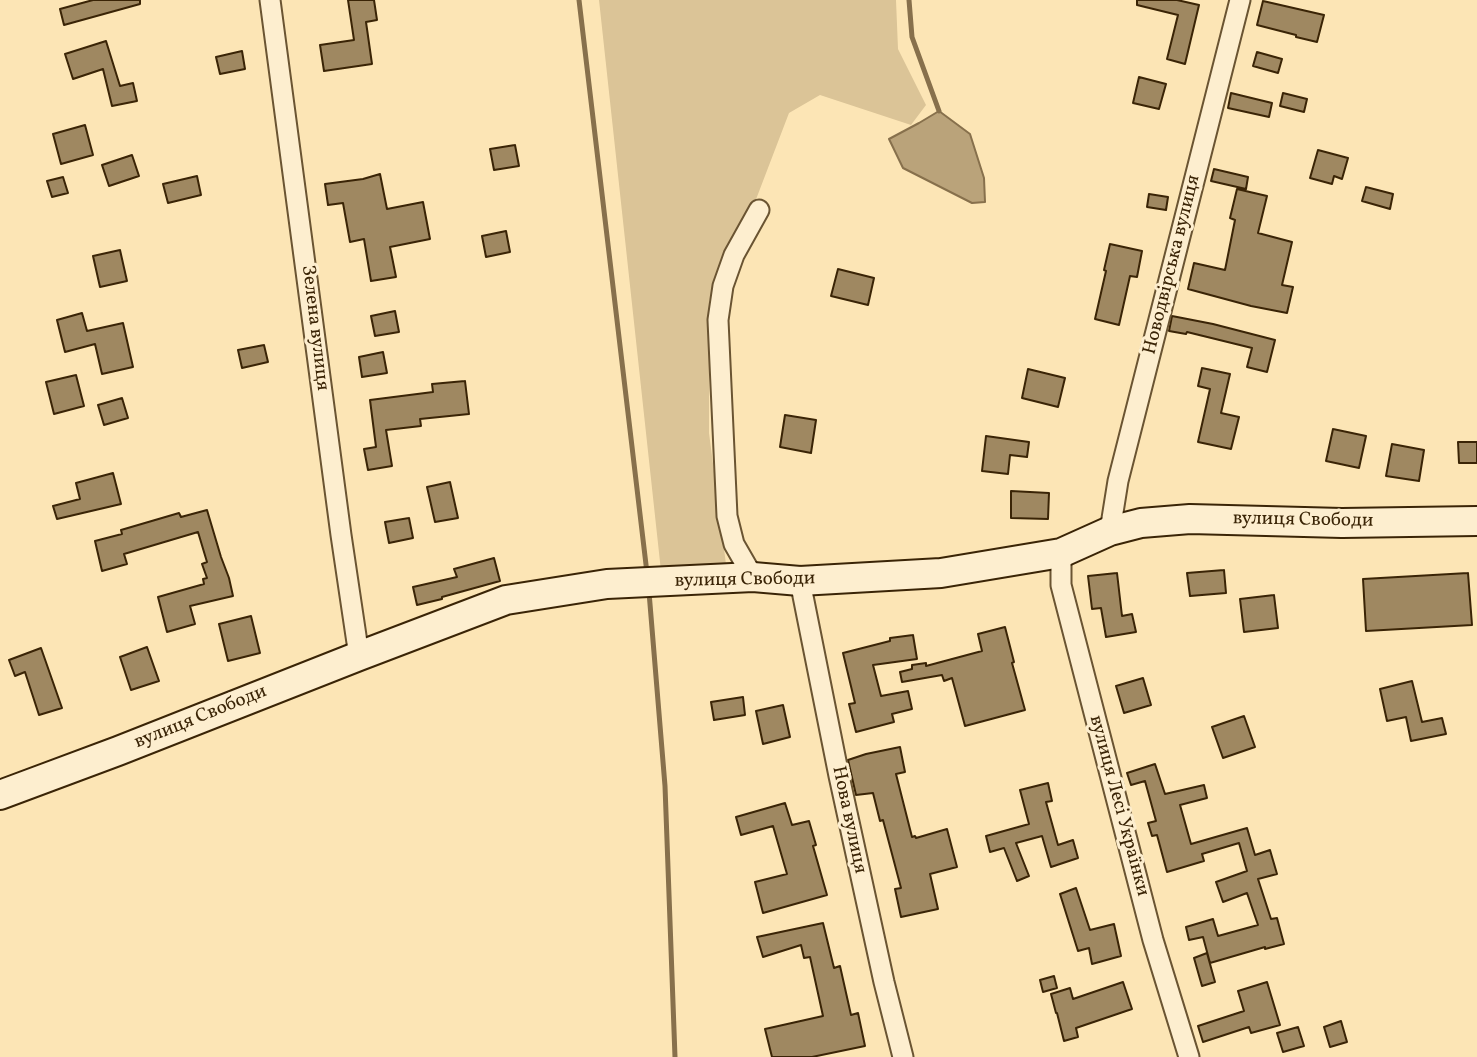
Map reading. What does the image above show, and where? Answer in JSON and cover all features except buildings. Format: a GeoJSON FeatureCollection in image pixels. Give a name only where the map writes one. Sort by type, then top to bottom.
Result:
{"type":"FeatureCollection","features":[{"type":"Feature","properties":{"kind":"main road","name":"вулиця Свободи"},"geometry":{"type":"LineString","coordinates":[[0,795],[506,600],[607,584],[753,577],[800,581],[942,573],[1061,553],[1110,531],[1141,523],[1190,519],[1342,523],[1477,521]]}},
{"type":"Feature","properties":{"kind":"street","name":"Зелена вулиця"},"geometry":{"type":"LineString","coordinates":[[270,0],[359,656]]}},
{"type":"Feature","properties":{"kind":"street","name":"Новодвірська вулиця"},"geometry":{"type":"LineString","coordinates":[[1110,531],[1118,481],[1240,0]]}},
{"type":"Feature","properties":{"kind":"street"},"geometry":{"type":"LineString","coordinates":[[753,577],[734,544],[727,516],[718,320],[723,286],[734,255],[759,211]]}},
{"type":"Feature","properties":{"kind":"street","name":"вулиця Лесі Українки"},"geometry":{"type":"LineString","coordinates":[[1061,553],[1060,585],[1153,940],[1189,1057]]}},
{"type":"Feature","properties":{"kind":"street","name":"Нова вулиця"},"geometry":{"type":"LineString","coordinates":[[800,581],[839,776],[903,1057]]}},
{"type":"Feature","properties":{"kind":"shaded area"},"geometry":{"type":"Polygon","coordinates":[[[599,0],[896,0],[898,49],[926,105],[911,125],[820,95],[789,113],[755,202],[709,301],[709,433],[727,572],[661,571],[599,0]]]}},
{"type":"Feature","properties":{"kind":"shaded area"},"geometry":{"type":"Polygon","coordinates":[[[939,111],[970,134],[984,178],[985,202],[972,203],[903,168],[889,139],[939,111]]]}},
{"type":"Feature","properties":{"kind":"waterway"},"geometry":{"type":"LineString","coordinates":[[579,0],[647,573]]}},
{"type":"Feature","properties":{"kind":"waterway"},"geometry":{"type":"LineString","coordinates":[[909,0],[912,37],[939,111]]}},
{"type":"Feature","properties":{"kind":"waterway"},"geometry":{"type":"LineString","coordinates":[[649,592],[665,786],[675,1057]]}}]}
